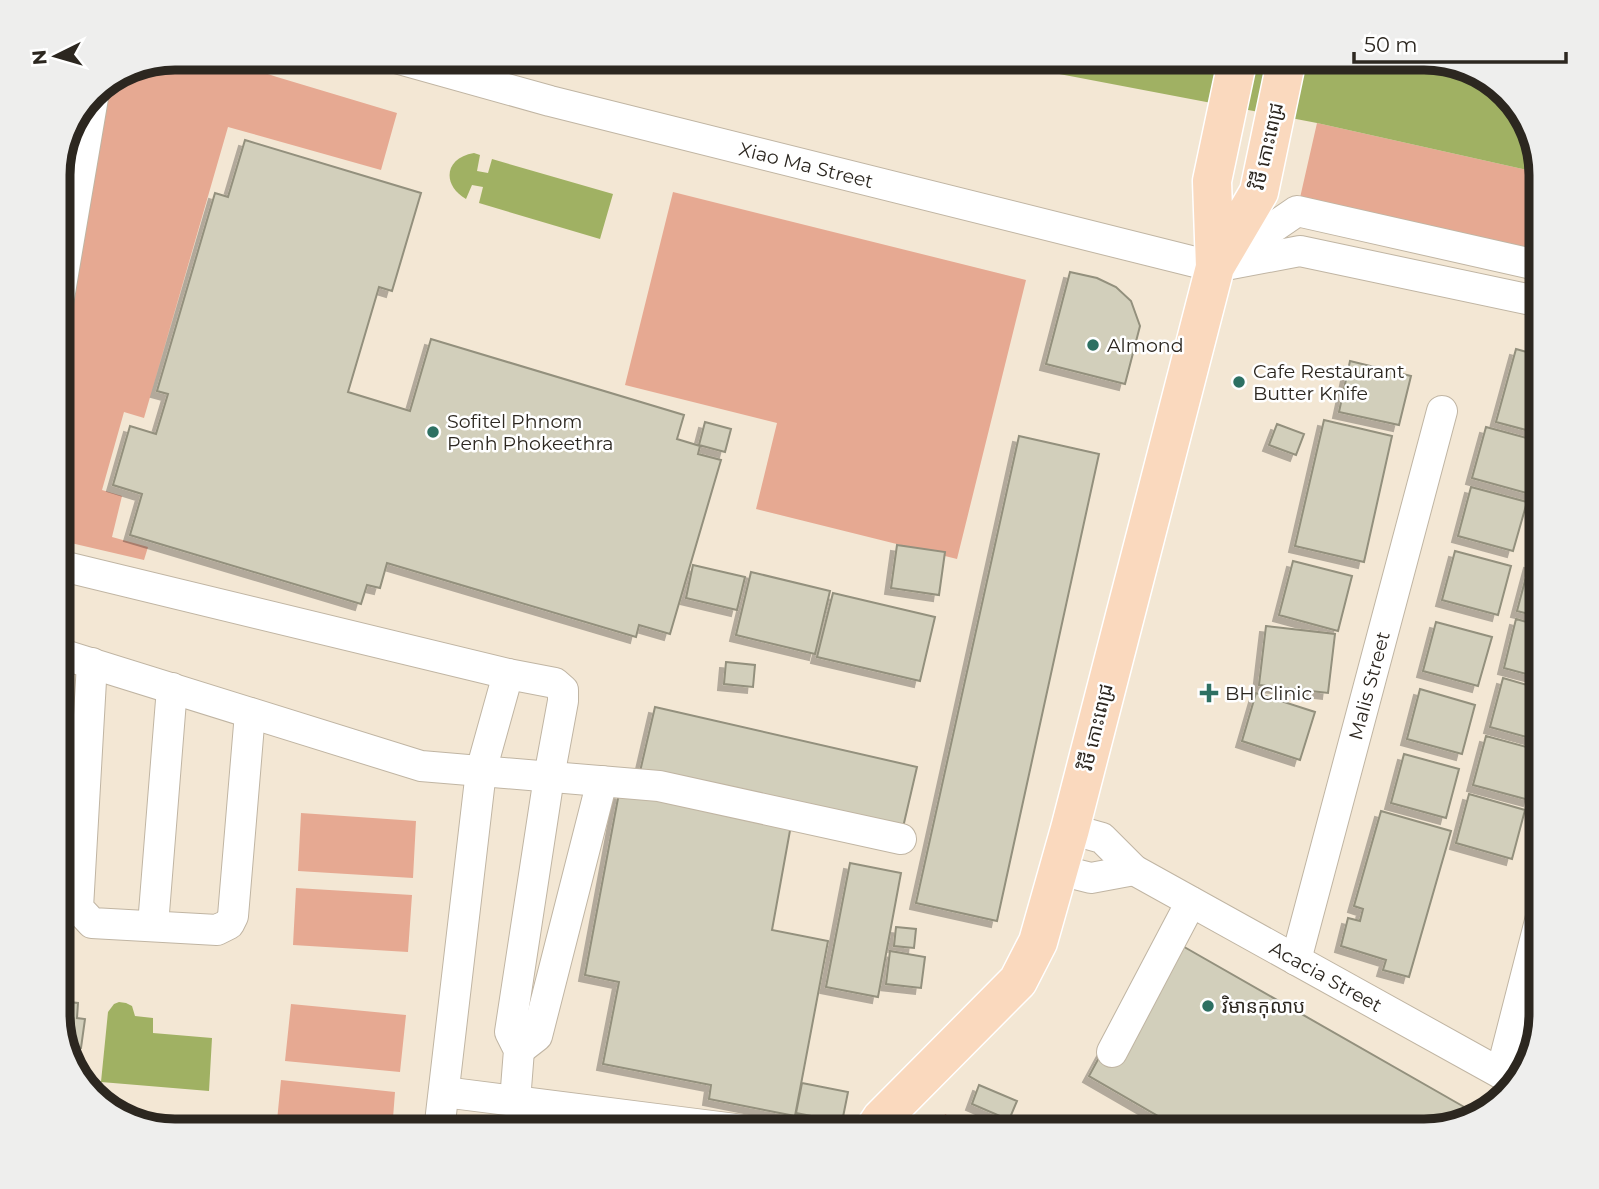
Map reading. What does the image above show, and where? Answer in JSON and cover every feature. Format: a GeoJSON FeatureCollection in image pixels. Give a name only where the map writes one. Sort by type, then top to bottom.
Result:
{"type":"FeatureCollection","features":[{"type":"Feature","properties":{"kind":"main road","name":"វិថី កោះពេជ្រ"},"geometry":{"type":"LineString","coordinates":[[1215,267],[1212,181],[1235,70]]}},
{"type":"Feature","properties":{"kind":"main road","name":"វិថី កោះពេជ្រ"},"geometry":{"type":"LineString","coordinates":[[880,1119],[1018,981],[1038,942],[1070,829],[1215,267],[1259,192],[1284,70]]}},
{"type":"Feature","properties":{"kind":"street","name":"Xiao Ma Street"},"geometry":{"type":"LineString","coordinates":[[439,70],[550,101],[1215,267]]}},
{"type":"Feature","properties":{"kind":"street"},"geometry":{"type":"LineString","coordinates":[[70,233],[90,114]]}},
{"type":"Feature","properties":{"kind":"street"},"geometry":{"type":"LineString","coordinates":[[1215,267],[1297,211],[1529,263]]}},
{"type":"Feature","properties":{"kind":"street"},"geometry":{"type":"LineString","coordinates":[[1215,267],[1300,251],[1529,299]]}},
{"type":"Feature","properties":{"kind":"street","name":"Malis Street"},"geometry":{"type":"LineString","coordinates":[[1296,960],[1442,411]]}},
{"type":"Feature","properties":{"kind":"street"},"geometry":{"type":"LineString","coordinates":[[70,568],[555,683],[563,690],[564,701],[549,777],[510,1032],[519,1051],[514,1101]]}},
{"type":"Feature","properties":{"kind":"street"},"geometry":{"type":"LineString","coordinates":[[70,657],[421,766],[659,786],[901,839]]}},
{"type":"Feature","properties":{"kind":"street"},"geometry":{"type":"LineString","coordinates":[[92,663],[78,884],[78,908],[92,923],[217,930],[229,924],[233,916],[250,713]]}},
{"type":"Feature","properties":{"kind":"street"},"geometry":{"type":"LineString","coordinates":[[441,1119],[481,771],[508,674]]}},
{"type":"Feature","properties":{"kind":"street"},"geometry":{"type":"LineString","coordinates":[[153,925],[172,688]]}},
{"type":"Feature","properties":{"kind":"street"},"geometry":{"type":"LineString","coordinates":[[519,1051],[537,1036],[601,781]]}},
{"type":"Feature","properties":{"kind":"street","name":"Acacia Street"},"geometry":{"type":"LineString","coordinates":[[1070,829],[1101,838],[1133,870],[1508,1077]]}},
{"type":"Feature","properties":{"kind":"street"},"geometry":{"type":"LineString","coordinates":[[1059,870],[1091,878],[1133,870]]}},
{"type":"Feature","properties":{"kind":"street"},"geometry":{"type":"LineString","coordinates":[[1112,1052],[1191,902]]}},
{"type":"Feature","properties":{"kind":"street"},"geometry":{"type":"LineString","coordinates":[[1510,1074],[1529,977]]}},
{"type":"Feature","properties":{"kind":"street"},"geometry":{"type":"LineString","coordinates":[[444,1092],[656,1119]]}},
{"type":"Feature","properties":{"kind":"shaded area"},"geometry":{"type":"Polygon","coordinates":[[[256,70],[397,113],[381,170],[228,127],[144,418],[124,412],[102,490],[122,496],[112,537],[148,547],[144,560],[70,543],[70,318],[109,95],[117,88],[154,72],[256,70]]]}},
{"type":"Feature","properties":{"kind":"shaded area"},"geometry":{"type":"Polygon","coordinates":[[[1038,70],[1438,71],[1470,81],[1498,101],[1518,129],[1529,170],[1317,123],[1038,70]]]}},
{"type":"Feature","properties":{"kind":"shaded area"},"geometry":{"type":"Polygon","coordinates":[[[1317,123],[1529,170],[1529,263],[1297,211],[1317,123]]]}},
{"type":"Feature","properties":{"kind":"shaded area"},"geometry":{"type":"Polygon","coordinates":[[[474,153],[480,155],[477,171],[488,173],[492,159],[613,194],[600,239],[479,203],[483,187],[472,185],[466,199],[453,187],[450,173],[457,160],[474,153]]]}},
{"type":"Feature","properties":{"kind":"shaded area"},"geometry":{"type":"Polygon","coordinates":[[[673,192],[1026,280],[957,559],[756,509],[777,423],[625,385],[673,192]]]}},
{"type":"Feature","properties":{"kind":"shaded area"},"geometry":{"type":"Polygon","coordinates":[[[301,813],[416,821],[413,878],[298,871],[301,813]]]}},
{"type":"Feature","properties":{"kind":"shaded area"},"geometry":{"type":"Polygon","coordinates":[[[296,888],[412,895],[408,952],[293,945],[296,888]]]}},
{"type":"Feature","properties":{"kind":"shaded area"},"geometry":{"type":"Polygon","coordinates":[[[119,1002],[132,1006],[135,1016],[153,1018],[153,1033],[212,1038],[209,1091],[101,1082],[108,1012],[119,1002]]]}},
{"type":"Feature","properties":{"kind":"shaded area"},"geometry":{"type":"Polygon","coordinates":[[[291,1004],[406,1015],[400,1072],[285,1061],[291,1004]]]}},
{"type":"Feature","properties":{"kind":"shaded area"},"geometry":{"type":"Polygon","coordinates":[[[281,1080],[395,1092],[393,1119],[277,1119],[281,1080]]]}},
{"type":"Feature","properties":{"kind":"building"},"geometry":{"type":"Polygon","coordinates":[[[245,140],[421,193],[392,291],[379,287],[348,392],[410,411],[431,339],[684,415],[677,439],[700,446],[698,454],[721,460],[670,634],[639,625],[636,637],[387,563],[380,588],[367,585],[361,604],[130,535],[142,494],[113,485],[130,426],[156,434],[168,394],[157,391],[215,193],[228,197],[245,140]]]}},
{"type":"Feature","properties":{"kind":"building","name":"Almond"},"geometry":{"type":"Polygon","coordinates":[[[1070,272],[1097,278],[1116,287],[1131,301],[1140,326],[1125,384],[1046,364],[1070,272]]]}},
{"type":"Feature","properties":{"kind":"building"},"geometry":{"type":"Polygon","coordinates":[[[1516,349],[1529,353],[1529,431],[1496,422],[1516,349]]]}},
{"type":"Feature","properties":{"kind":"building"},"geometry":{"type":"Polygon","coordinates":[[[1350,361],[1411,376],[1399,425],[1339,412],[1350,361]]]}},
{"type":"Feature","properties":{"kind":"building"},"geometry":{"type":"Polygon","coordinates":[[[1324,420],[1392,436],[1364,562],[1295,546],[1324,420]]]}},
{"type":"Feature","properties":{"kind":"building"},"geometry":{"type":"Polygon","coordinates":[[[705,422],[731,429],[725,452],[699,445],[705,422]]]}},
{"type":"Feature","properties":{"kind":"building"},"geometry":{"type":"Polygon","coordinates":[[[1277,424],[1304,434],[1296,455],[1269,445],[1277,424]]]}},
{"type":"Feature","properties":{"kind":"building"},"geometry":{"type":"Polygon","coordinates":[[[1486,427],[1529,439],[1529,494],[1472,478],[1486,427]]]}},
{"type":"Feature","properties":{"kind":"building"},"geometry":{"type":"Polygon","coordinates":[[[1019,436],[1099,454],[997,921],[916,903],[1019,436]]]}},
{"type":"Feature","properties":{"kind":"building"},"geometry":{"type":"Polygon","coordinates":[[[1471,487],[1527,502],[1513,551],[1458,536],[1471,487]]]}},
{"type":"Feature","properties":{"kind":"building"},"geometry":{"type":"Polygon","coordinates":[[[897,545],[945,552],[939,595],[891,588],[897,545]]]}},
{"type":"Feature","properties":{"kind":"building"},"geometry":{"type":"Polygon","coordinates":[[[1455,551],[1511,566],[1498,615],[1442,600],[1455,551]]]}},
{"type":"Feature","properties":{"kind":"building"},"geometry":{"type":"Polygon","coordinates":[[[1293,561],[1352,576],[1338,631],[1279,615],[1293,561]]]}},
{"type":"Feature","properties":{"kind":"building"},"geometry":{"type":"Polygon","coordinates":[[[693,565],[745,577],[737,610],[686,598],[693,565]]]}},
{"type":"Feature","properties":{"kind":"building"},"geometry":{"type":"Polygon","coordinates":[[[1529,566],[1529,614],[1517,611],[1529,566]]]}},
{"type":"Feature","properties":{"kind":"building"},"geometry":{"type":"Polygon","coordinates":[[[751,572],[830,591],[815,654],[736,635],[751,572]]]}},
{"type":"Feature","properties":{"kind":"building"},"geometry":{"type":"Polygon","coordinates":[[[833,593],[935,617],[920,681],[817,657],[833,593]]]}},
{"type":"Feature","properties":{"kind":"building"},"geometry":{"type":"Polygon","coordinates":[[[1516,619],[1529,623],[1529,675],[1504,668],[1516,619]]]}},
{"type":"Feature","properties":{"kind":"building"},"geometry":{"type":"Polygon","coordinates":[[[1436,622],[1492,637],[1478,686],[1423,671],[1436,622]]]}},
{"type":"Feature","properties":{"kind":"building"},"geometry":{"type":"Polygon","coordinates":[[[1266,626],[1335,634],[1328,693],[1259,685],[1266,626]]]}},
{"type":"Feature","properties":{"kind":"building"},"geometry":{"type":"Polygon","coordinates":[[[726,662],[755,665],[753,687],[724,684],[726,662]]]}},
{"type":"Feature","properties":{"kind":"building"},"geometry":{"type":"Polygon","coordinates":[[[1503,678],[1529,686],[1529,738],[1490,727],[1503,678]]]}},
{"type":"Feature","properties":{"kind":"building"},"geometry":{"type":"Polygon","coordinates":[[[1420,689],[1475,705],[1462,754],[1407,739],[1420,689]]]}},
{"type":"Feature","properties":{"kind":"building"},"geometry":{"type":"Polygon","coordinates":[[[1256,693],[1315,712],[1300,760],[1242,741],[1256,693]]]}},
{"type":"Feature","properties":{"kind":"building"},"geometry":{"type":"Polygon","coordinates":[[[655,707],[917,767],[901,836],[639,776],[655,707]]]}},
{"type":"Feature","properties":{"kind":"building"},"geometry":{"type":"Polygon","coordinates":[[[1486,736],[1529,748],[1529,800],[1473,785],[1486,736]]]}},
{"type":"Feature","properties":{"kind":"building"},"geometry":{"type":"Polygon","coordinates":[[[1404,754],[1459,769],[1446,818],[1391,803],[1404,754]]]}},
{"type":"Feature","properties":{"kind":"building"},"geometry":{"type":"Polygon","coordinates":[[[619,793],[791,825],[772,930],[828,941],[795,1116],[709,1099],[711,1085],[603,1064],[619,982],[585,975],[619,793]]]}},
{"type":"Feature","properties":{"kind":"building"},"geometry":{"type":"Polygon","coordinates":[[[1469,794],[1525,810],[1512,859],[1456,843],[1469,794]]]}},
{"type":"Feature","properties":{"kind":"building"},"geometry":{"type":"Polygon","coordinates":[[[1381,811],[1451,831],[1409,977],[1383,970],[1386,960],[1341,946],[1348,918],[1360,921],[1363,909],[1354,906],[1381,811]]]}},
{"type":"Feature","properties":{"kind":"building"},"geometry":{"type":"Polygon","coordinates":[[[850,863],[901,873],[878,997],[826,987],[850,863]]]}},
{"type":"Feature","properties":{"kind":"building"},"geometry":{"type":"Polygon","coordinates":[[[896,927],[916,929],[914,948],[894,946],[896,927]]]}},
{"type":"Feature","properties":{"kind":"building","name":"វិមានកុលាប"},"geometry":{"type":"Polygon","coordinates":[[[1165,936],[1468,1109],[1451,1115],[1424,1119],[1163,1119],[1089,1076],[1165,936]]]}},
{"type":"Feature","properties":{"kind":"building"},"geometry":{"type":"Polygon","coordinates":[[[890,951],[925,957],[921,988],[886,984],[890,951]]]}},
{"type":"Feature","properties":{"kind":"building"},"geometry":{"type":"Polygon","coordinates":[[[70,1002],[78,1003],[77,1018],[85,1019],[81,1048],[76,1047],[74,1041],[70,1002]]]}},
{"type":"Feature","properties":{"kind":"building"},"geometry":{"type":"Polygon","coordinates":[[[802,1083],[848,1092],[843,1119],[796,1113],[802,1083]]]}},
{"type":"Feature","properties":{"kind":"building"},"geometry":{"type":"Polygon","coordinates":[[[979,1085],[1017,1101],[1009,1119],[972,1104],[979,1085]]]}},
{"type":"Feature","properties":{"kind":"place","name":"Almond"},"geometry":{"type":"Point","coordinates":[1093,345]}},
{"type":"Feature","properties":{"kind":"place","name":"Cafe Restaurant Butter Knife"},"geometry":{"type":"Point","coordinates":[1239,382]}},
{"type":"Feature","properties":{"kind":"place","name":"Sofitel Phnom Penh Phokeethra"},"geometry":{"type":"Point","coordinates":[433,432]}},
{"type":"Feature","properties":{"kind":"place","name":"BH Clinic"},"geometry":{"type":"Point","coordinates":[1209,693]}},
{"type":"Feature","properties":{"kind":"place","name":"វិមានកុលាប"},"geometry":{"type":"Point","coordinates":[1208,1006]}}]}
